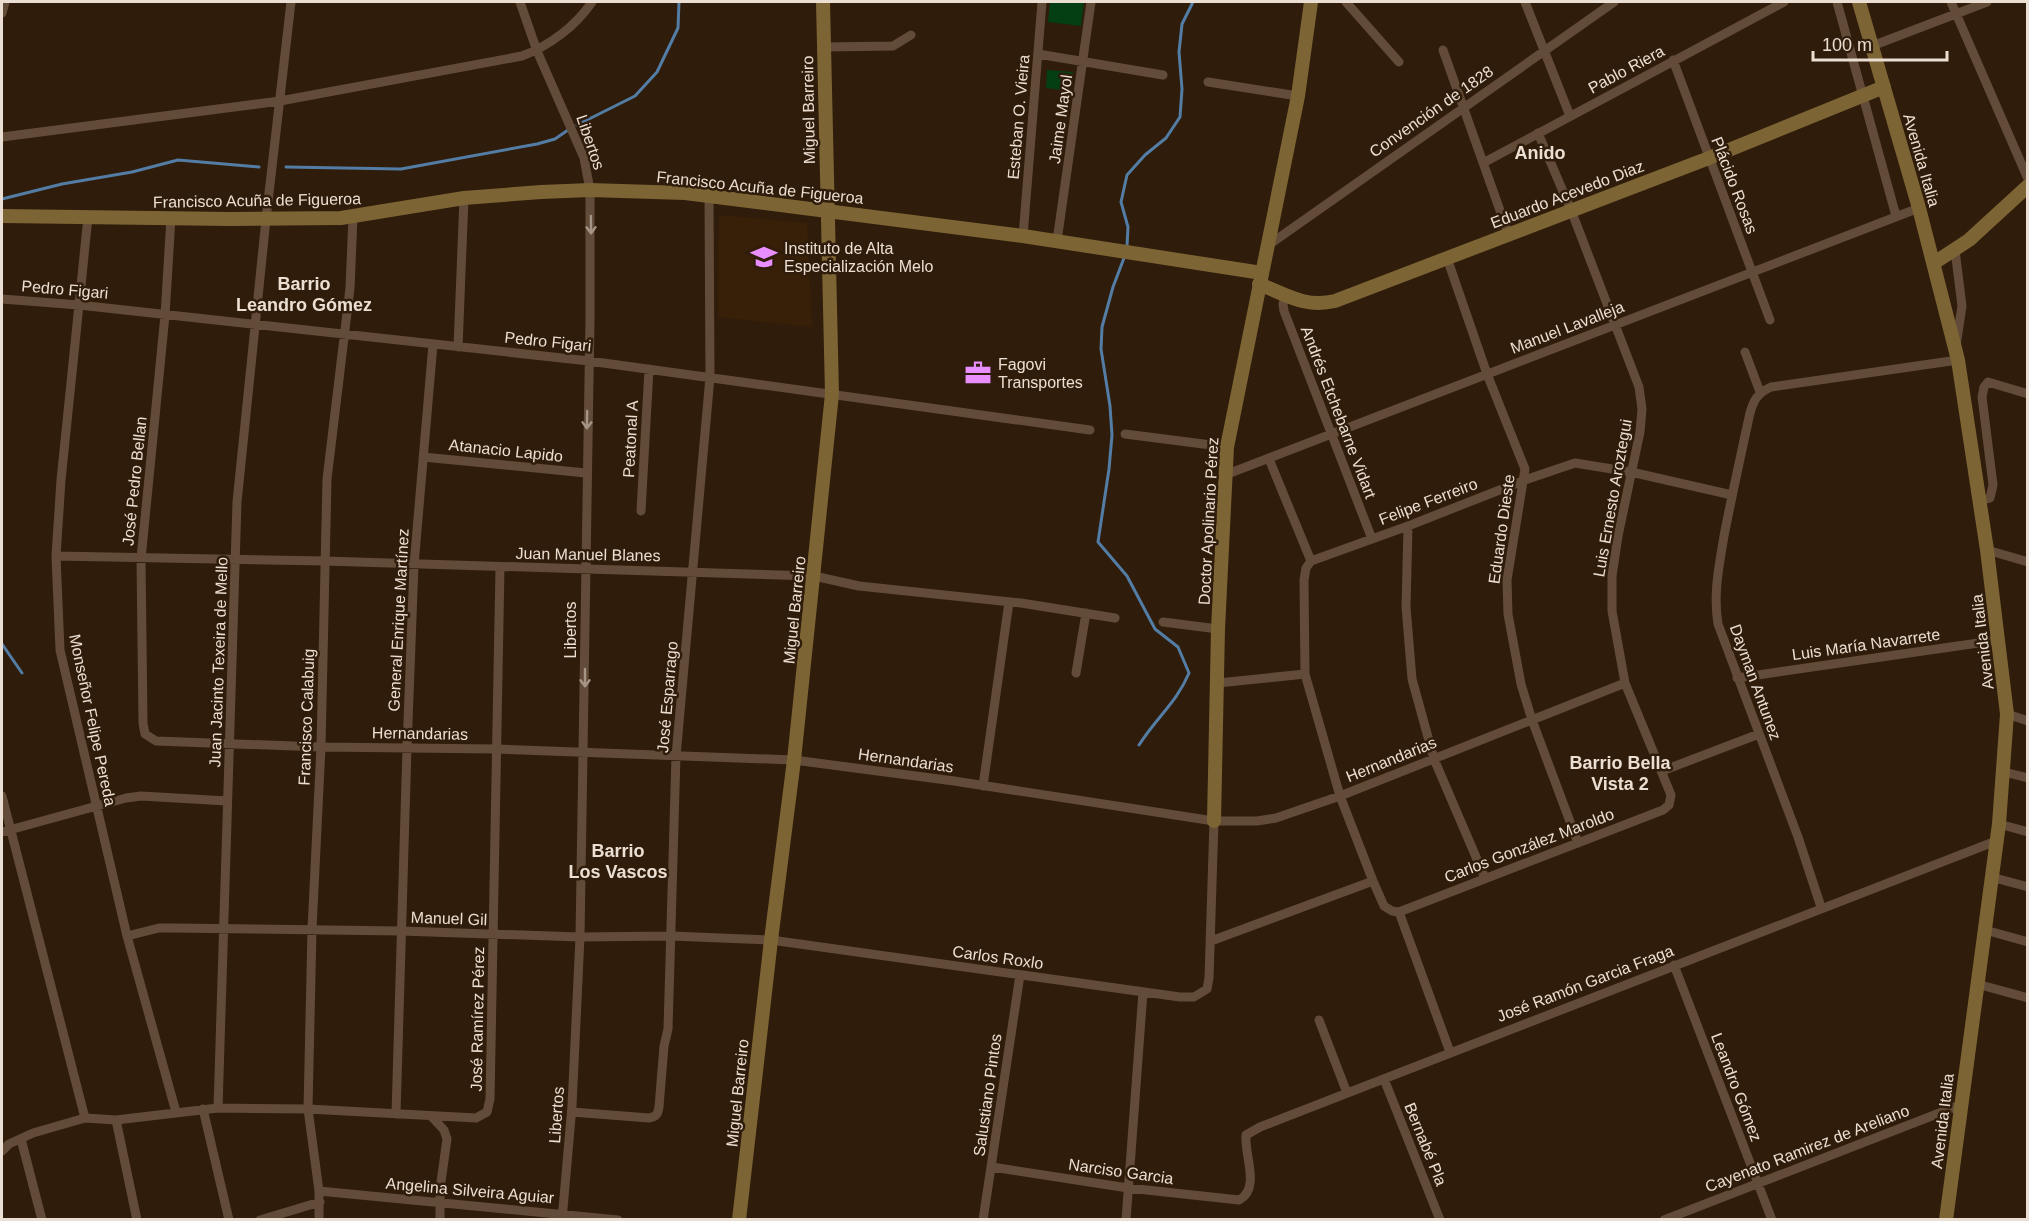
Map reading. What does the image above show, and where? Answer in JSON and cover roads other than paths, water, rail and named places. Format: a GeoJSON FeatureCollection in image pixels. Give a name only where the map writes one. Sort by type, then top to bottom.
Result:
{"type":"FeatureCollection","features":[{"type":"Feature","properties":{"kind":"street"},"geometry":{"type":"LineString","coordinates":[[2,13],[5,2]]}},
{"type":"Feature","properties":{"kind":"street","name":"Juan Jacinto Texeira de Mello"},"geometry":{"type":"LineString","coordinates":[[218,1108],[237,502],[291,2]]}},
{"type":"Feature","properties":{"kind":"street","name":"Libertos"},"geometry":{"type":"LineString","coordinates":[[520,2],[537,51],[574,130],[584,158],[590,190],[591,284],[586,473],[580,937],[572,1112],[563,1217]]}},
{"type":"Feature","properties":{"kind":"street"},"geometry":{"type":"LineString","coordinates":[[2,137],[280,100],[522,56],[537,51],[570,27],[592,2]]}},
{"type":"Feature","properties":{"kind":"street","name":"Miguel Barreiro"},"geometry":{"type":"LineString","coordinates":[[739,1220],[794,760],[832,394],[823,2]]}},
{"type":"Feature","properties":{"kind":"street","name":"Esteban O. Vieira"},"geometry":{"type":"LineString","coordinates":[[1023,236],[1042,2]]}},
{"type":"Feature","properties":{"kind":"street","name":"Jaime Mayol"},"geometry":{"type":"LineString","coordinates":[[1057,241],[1091,2]]}},
{"type":"Feature","properties":{"kind":"street","name":"Doctor Apolinario Pérez"},"geometry":{"type":"LineString","coordinates":[[1209,978],[1218,629],[1227,447],[1298,96],[1311,2]]}},
{"type":"Feature","properties":{"kind":"street"},"geometry":{"type":"LineString","coordinates":[[1346,2],[1399,62]]}},
{"type":"Feature","properties":{"kind":"street"},"geometry":{"type":"LineString","coordinates":[[1525,2],[1570,116]]}},
{"type":"Feature","properties":{"kind":"street","name":"Convención de 1828"},"geometry":{"type":"LineString","coordinates":[[1267,246],[1614,2]]}},
{"type":"Feature","properties":{"kind":"street","name":"Pablo Riera"},"geometry":{"type":"LineString","coordinates":[[1483,163],[1784,2]]}},
{"type":"Feature","properties":{"kind":"street"},"geometry":{"type":"LineString","coordinates":[[1837,2],[1896,216]]}},
{"type":"Feature","properties":{"kind":"street","name":"Avenida Italia"},"geometry":{"type":"LineString","coordinates":[[1859,2],[1919,208],[1957,355],[2000,640],[2007,714],[1999,824],[1946,1220]]}},
{"type":"Feature","properties":{"kind":"street"},"geometry":{"type":"LineString","coordinates":[[1951,2],[2028,179]]}},
{"type":"Feature","properties":{"kind":"street"},"geometry":{"type":"LineString","coordinates":[[1872,46],[1987,2]]}},
{"type":"Feature","properties":{"kind":"street"},"geometry":{"type":"LineString","coordinates":[[823,47],[893,46],[911,35]]}},
{"type":"Feature","properties":{"kind":"street"},"geometry":{"type":"LineString","coordinates":[[1443,50],[1508,233]]}},
{"type":"Feature","properties":{"kind":"street"},"geometry":{"type":"LineString","coordinates":[[1038,54],[1163,75]]}},
{"type":"Feature","properties":{"kind":"street","name":"Plácido Rosas"},"geometry":{"type":"LineString","coordinates":[[1673,60],[1770,320]]}},
{"type":"Feature","properties":{"kind":"street"},"geometry":{"type":"LineString","coordinates":[[1208,82],[1298,96]]}},
{"type":"Feature","properties":{"kind":"street","name":"Eduardo Acevedo Diaz"},"geometry":{"type":"LineString","coordinates":[[1260,278],[1286,295],[1304,302],[1320,304],[1335,301],[1709,158],[1884,87]]}},
{"type":"Feature","properties":{"kind":"street","name":"Luis Ernesto Aroztegui"},"geometry":{"type":"LineString","coordinates":[[1538,133],[1571,210],[1639,387],[1642,409],[1640,432],[1612,576],[1612,611],[1625,683],[1671,795],[1669,805]]}},
{"type":"Feature","properties":{"kind":"street"},"geometry":{"type":"LineString","coordinates":[[1934,263],[1955,250],[2028,186]]}},
{"type":"Feature","properties":{"kind":"street","name":"Francisco Acuña de Figueroa"},"geometry":{"type":"LineString","coordinates":[[2,216],[266,219],[353,216],[464,198],[590,190],[709,195],[1057,241],[1260,278]]}},
{"type":"Feature","properties":{"kind":"street","name":"José Esparrago"},"geometry":{"type":"LineString","coordinates":[[572,1112],[649,1118],[658,1113],[664,1046],[668,1029],[676,756],[710,377],[709,195]]}},
{"type":"Feature","properties":{"kind":"street"},"geometry":{"type":"LineString","coordinates":[[458,347],[464,198]]}},
{"type":"Feature","properties":{"kind":"street","name":"Manuel Lavalleja"},"geometry":{"type":"LineString","coordinates":[[1225,475],[1919,208]]}},
{"type":"Feature","properties":{"kind":"street","name":"Francisco Calabuig"},"geometry":{"type":"LineString","coordinates":[[319,1220],[319,1191],[308,1108],[312,929],[321,747],[327,479],[350,288],[353,216]]}},
{"type":"Feature","properties":{"kind":"street","name":"Monseñor Felipe Pereda"},"geometry":{"type":"LineString","coordinates":[[88,217],[61,480],[56,556],[60,651],[127,936],[176,1112]]}},
{"type":"Feature","properties":{"kind":"street","name":"José Pedro Bellan"},"geometry":{"type":"LineString","coordinates":[[156,741],[145,734],[142,723],[141,559],[165,315],[171,218]]}},
{"type":"Feature","properties":{"kind":"street"},"geometry":{"type":"LineString","coordinates":[[1745,352],[1760,392],[1771,387],[1957,355],[1962,306],[1955,250]]}},
{"type":"Feature","properties":{"kind":"street","name":"Eduardo Dieste"},"geometry":{"type":"LineString","coordinates":[[1447,258],[1487,374],[1525,469],[1525,480],[1511,547],[1507,591],[1508,614],[1521,684],[1532,720],[1578,843]]}},
{"type":"Feature","properties":{"kind":"street","name":"Andrés Etchebarne Vidart"},"geometry":{"type":"LineString","coordinates":[[1286,295],[1283,303],[1284,311],[1372,539]]}},
{"type":"Feature","properties":{"kind":"street","name":"Pedro Figari"},"geometry":{"type":"LineString","coordinates":[[2,299],[79,304],[589,361],[1090,430]]}},
{"type":"Feature","properties":{"kind":"street","name":"General Enrique Martínez"},"geometry":{"type":"LineString","coordinates":[[396,1114],[406,748],[414,565],[433,344]]}},
{"type":"Feature","properties":{"kind":"street","name":"Peatonal A"},"geometry":{"type":"LineString","coordinates":[[641,511],[649,369]]}},
{"type":"Feature","properties":{"kind":"street"},"geometry":{"type":"LineString","coordinates":[[1980,500],[1990,498],[1993,485],[1982,397],[1984,387],[1988,382],[2028,394]]}},
{"type":"Feature","properties":{"kind":"street","name":"Dayman Antunez"},"geometry":{"type":"LineString","coordinates":[[1760,392],[1752,407],[1732,495],[1716,585],[1715,603],[1718,624],[1798,837],[1821,908]]}},
{"type":"Feature","properties":{"kind":"street"},"geometry":{"type":"LineString","coordinates":[[1125,434],[1227,447]]}},
{"type":"Feature","properties":{"kind":"street","name":"Atanacio Lapido"},"geometry":{"type":"LineString","coordinates":[[423,457],[586,473]]}},
{"type":"Feature","properties":{"kind":"street"},"geometry":{"type":"LineString","coordinates":[[1269,459],[1311,561],[1306,567],[1304,580],[1305,674],[1340,796],[1384,906],[1399,912],[1450,1052]]}},
{"type":"Feature","properties":{"kind":"street","name":"Felipe Ferreiro"},"geometry":{"type":"LineString","coordinates":[[1311,561],[1525,480],[1575,464],[1631,472],[1732,495]]}},
{"type":"Feature","properties":{"kind":"street"},"geometry":{"type":"LineString","coordinates":[[1408,526],[1406,608],[1412,679],[1434,759],[1485,878]]}},
{"type":"Feature","properties":{"kind":"street"},"geometry":{"type":"LineString","coordinates":[[1987,550],[2028,562]]}},
{"type":"Feature","properties":{"kind":"street","name":"Juan Manuel Blanes"},"geometry":{"type":"LineString","coordinates":[[56,556],[325,561],[814,576],[894,591],[1009,602],[1115,618]]}},
{"type":"Feature","properties":{"kind":"street","name":"José Ramírez Pérez"},"geometry":{"type":"LineString","coordinates":[[431,1116],[477,1118],[487,1112],[490,1100],[500,567]]}},
{"type":"Feature","properties":{"kind":"street"},"geometry":{"type":"LineString","coordinates":[[983,786],[1009,602]]}},
{"type":"Feature","properties":{"kind":"street"},"geometry":{"type":"LineString","coordinates":[[1076,673],[1086,614]]}},
{"type":"Feature","properties":{"kind":"street"},"geometry":{"type":"LineString","coordinates":[[1163,622],[1218,629]]}},
{"type":"Feature","properties":{"kind":"street","name":"Luis María Navarrete"},"geometry":{"type":"LineString","coordinates":[[1737,678],[2000,640]]}},
{"type":"Feature","properties":{"kind":"street"},"geometry":{"type":"LineString","coordinates":[[1218,683],[1305,674]]}},
{"type":"Feature","properties":{"kind":"street","name":"Hernandarias"},"geometry":{"type":"LineString","coordinates":[[156,741],[321,747],[496,749],[794,760],[1214,820],[1257,821],[1276,818],[1340,796],[1625,683]]}},
{"type":"Feature","properties":{"kind":"street"},"geometry":{"type":"LineString","coordinates":[[2007,714],[2028,721]]}},
{"type":"Feature","properties":{"kind":"street"},"geometry":{"type":"LineString","coordinates":[[1662,771],[1759,734]]}},
{"type":"Feature","properties":{"kind":"street"},"geometry":{"type":"LineString","coordinates":[[2004,772],[2028,778]]}},
{"type":"Feature","properties":{"kind":"street"},"geometry":{"type":"LineString","coordinates":[[2,796],[6,831],[85,1118]]}},
{"type":"Feature","properties":{"kind":"street"},"geometry":{"type":"LineString","coordinates":[[6,831],[126,798],[141,796],[227,801]]}},
{"type":"Feature","properties":{"kind":"street","name":"Carlos González Maroldo"},"geometry":{"type":"LineString","coordinates":[[1399,912],[1663,810],[1669,805]]}},
{"type":"Feature","properties":{"kind":"street"},"geometry":{"type":"LineString","coordinates":[[1999,824],[2028,832]]}},
{"type":"Feature","properties":{"kind":"street","name":"José Ramón Garcia Fraga"},"geometry":{"type":"LineString","coordinates":[[1246,1196],[1251,1185],[1245,1142],[1246,1135],[1250,1131],[1996,841]]}},
{"type":"Feature","properties":{"kind":"street"},"geometry":{"type":"LineString","coordinates":[[1991,877],[2028,887]]}},
{"type":"Feature","properties":{"kind":"street"},"geometry":{"type":"LineString","coordinates":[[1211,941],[1373,881]]}},
{"type":"Feature","properties":{"kind":"street","name":"Manuel Gil"},"geometry":{"type":"LineString","coordinates":[[127,936],[159,928],[312,929],[580,937],[671,936],[771,940]]}},
{"type":"Feature","properties":{"kind":"street"},"geometry":{"type":"LineString","coordinates":[[1985,930],[2028,942]]}},
{"type":"Feature","properties":{"kind":"street","name":"Carlos Roxlo"},"geometry":{"type":"LineString","coordinates":[[771,940],[1180,997],[1194,997],[1207,989],[1209,978]]}},
{"type":"Feature","properties":{"kind":"street","name":"Leandro Gómez"},"geometry":{"type":"LineString","coordinates":[[1674,965],[1772,1220]]}},
{"type":"Feature","properties":{"kind":"street","name":"Salustiano Pintos"},"geometry":{"type":"LineString","coordinates":[[983,1220],[1020,975]]}},
{"type":"Feature","properties":{"kind":"street"},"geometry":{"type":"LineString","coordinates":[[1977,984],[2028,998]]}},
{"type":"Feature","properties":{"kind":"street"},"geometry":{"type":"LineString","coordinates":[[1126,1220],[1143,992]]}},
{"type":"Feature","properties":{"kind":"street"},"geometry":{"type":"LineString","coordinates":[[1318,1020],[1347,1093]]}},
{"type":"Feature","properties":{"kind":"street","name":"Bernabé Pla"},"geometry":{"type":"LineString","coordinates":[[1384,1079],[1440,1220]]}},
{"type":"Feature","properties":{"kind":"street","name":"Cayenato Ramirez de Areliano"},"geometry":{"type":"LineString","coordinates":[[1664,1220],[1960,1105]]}},
{"type":"Feature","properties":{"kind":"street"},"geometry":{"type":"LineString","coordinates":[[2,1137],[5,1148],[33,1132],[85,1118],[116,1120],[218,1108],[308,1108],[431,1116],[444,1130],[447,1139],[440,1189],[440,1220]]}},
{"type":"Feature","properties":{"kind":"street"},"geometry":{"type":"LineString","coordinates":[[203,1109],[229,1220]]}},
{"type":"Feature","properties":{"kind":"street"},"geometry":{"type":"LineString","coordinates":[[116,1120],[137,1220]]}},
{"type":"Feature","properties":{"kind":"street"},"geometry":{"type":"LineString","coordinates":[[21,1139],[42,1220]]}},
{"type":"Feature","properties":{"kind":"street","name":"Narciso Garcia"},"geometry":{"type":"LineString","coordinates":[[992,1167],[1128,1188],[1231,1200],[1239,1200],[1246,1196]]}},
{"type":"Feature","properties":{"kind":"street","name":"Angelina Silveira Aguiar"},"geometry":{"type":"LineString","coordinates":[[319,1191],[441,1202],[563,1217],[618,1220]]}},
{"type":"Feature","properties":{"kind":"street"},"geometry":{"type":"LineString","coordinates":[[260,1220],[320,1202]]}},
{"type":"Feature","properties":{"kind":"waterway"},"geometry":{"type":"LineString","coordinates":[[577,125],[635,96],[657,72],[678,28],[679,2]]}},
{"type":"Feature","properties":{"kind":"waterway"},"geometry":{"type":"LineString","coordinates":[[1127,246],[1128,227],[1121,202],[1127,175],[1145,155],[1166,138],[1180,117],[1182,89],[1179,52],[1182,24],[1193,2]]}},
{"type":"Feature","properties":{"kind":"waterway"},"geometry":{"type":"LineString","coordinates":[[286,167],[401,169],[537,144],[555,139],[568,130]]}},
{"type":"Feature","properties":{"kind":"waterway"},"geometry":{"type":"LineString","coordinates":[[2,199],[178,160],[259,167]]}},
{"type":"Feature","properties":{"kind":"waterway"},"geometry":{"type":"LineString","coordinates":[[1124,258],[1102,327],[1101,349],[1112,435],[1098,542],[1127,576],[1155,629],[1178,647],[1189,673],[1179,693],[1139,745]]}},
{"type":"Feature","properties":{"kind":"waterway"},"geometry":{"type":"LineString","coordinates":[[2,644],[22,673]]}},
{"type":"Feature","properties":{"kind":"place","name":"Instituto de Alta Especialización Melo"},"geometry":{"type":"Point","coordinates":[764,257]}},
{"type":"Feature","properties":{"kind":"place","name":"Fagovi Transportes"},"geometry":{"type":"Point","coordinates":[978,373]}},
{"type":"Feature","properties":{"kind":"district","name":"Anido"},"geometry":{"type":"Point","coordinates":[1540,153]}},
{"type":"Feature","properties":{"kind":"district","name":"Barrio Leandro Gómez"},"geometry":{"type":"Point","coordinates":[304,294]}},
{"type":"Feature","properties":{"kind":"district","name":"Barrio Bella Vista 2"},"geometry":{"type":"Point","coordinates":[1620,774]}},
{"type":"Feature","properties":{"kind":"district","name":"Barrio Los Vascos"},"geometry":{"type":"Point","coordinates":[618,861]}}]}
